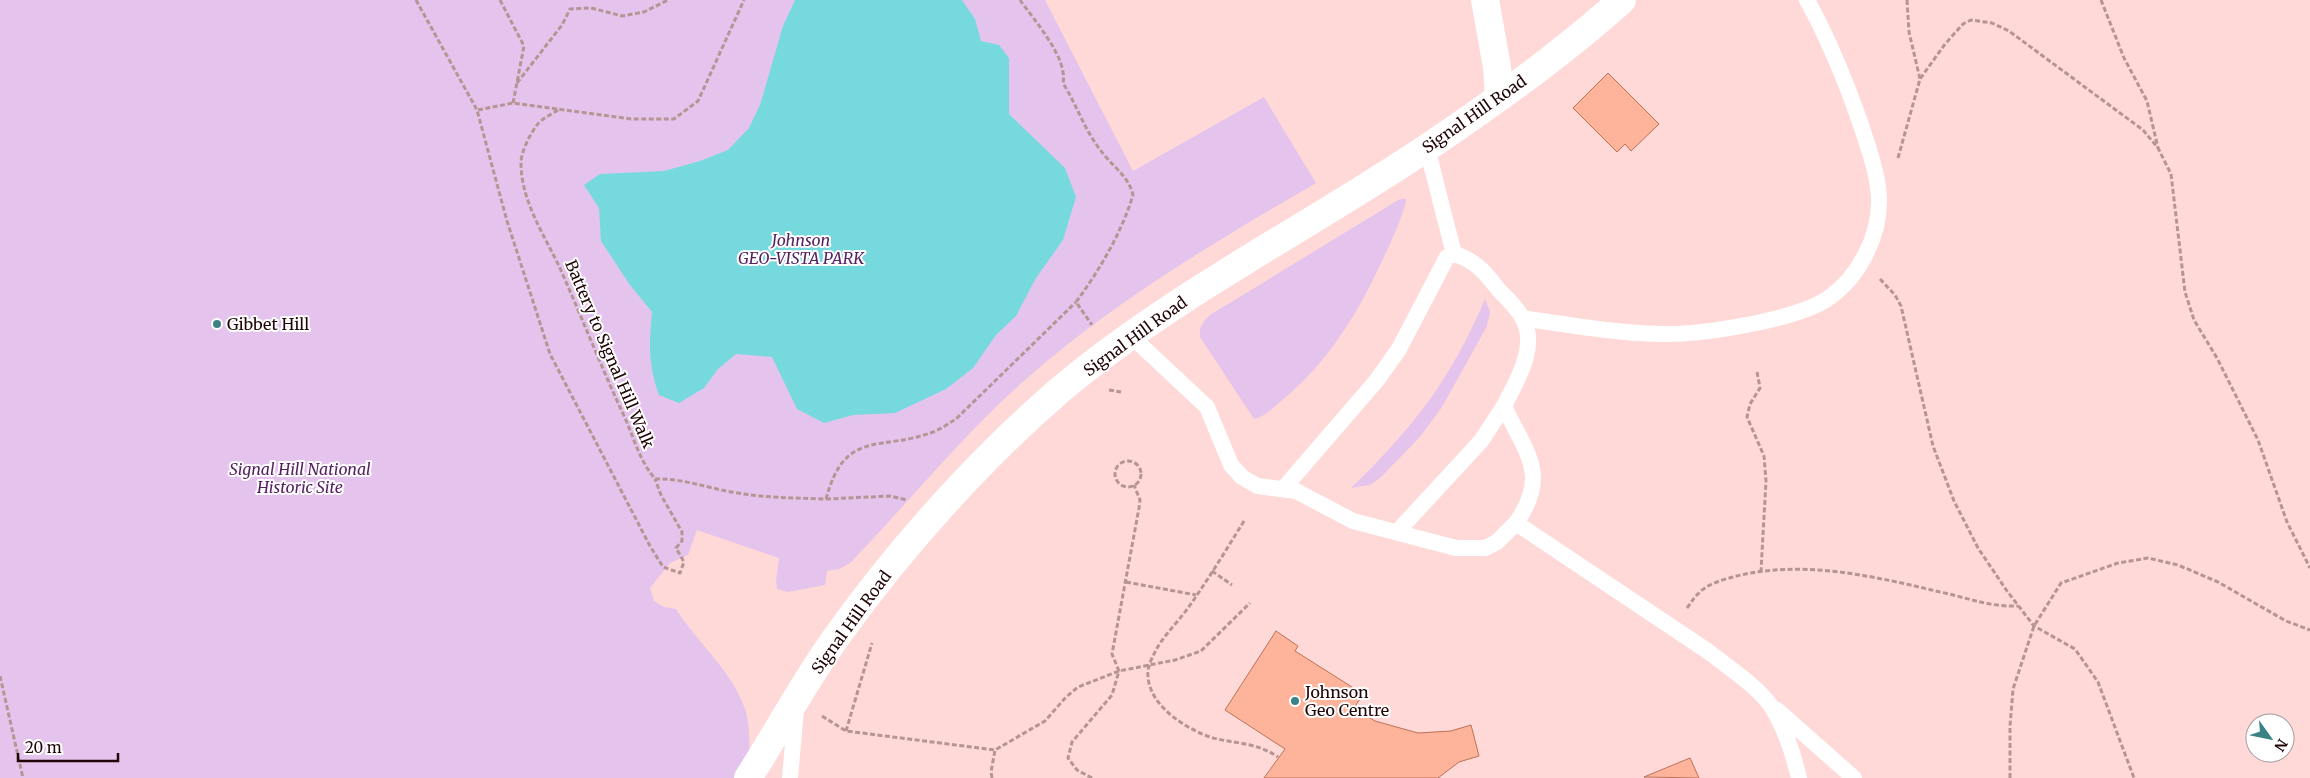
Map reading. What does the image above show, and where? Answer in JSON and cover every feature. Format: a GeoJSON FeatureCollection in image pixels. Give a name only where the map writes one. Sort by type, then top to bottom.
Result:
{"type":"FeatureCollection","features":[{"type":"Feature","properties":{"kind":"street"},"geometry":{"type":"LineString","coordinates":[[1486,0],[1497,67],[1499,96]]}},
{"type":"Feature","properties":{"kind":"street","name":"Signal Hill Road"},"geometry":{"type":"LineString","coordinates":[[748,778],[840,632],[869,594],[969,478],[1013,433],[1060,390],[1131,336],[1225,274],[1427,148],[1556,57],[1622,0]]}},
{"type":"Feature","properties":{"kind":"lane"},"geometry":{"type":"LineString","coordinates":[[1522,318],[1626,332],[1663,334],[1709,331],[1744,325],[1807,307],[1830,297],[1849,279],[1866,254],[1879,203],[1877,176],[1856,112],[1838,66],[1807,0]]}},
{"type":"Feature","properties":{"kind":"lane"},"geometry":{"type":"LineString","coordinates":[[1427,148],[1454,254]]}},
{"type":"Feature","properties":{"kind":"lane"},"geometry":{"type":"LineString","coordinates":[[1283,489],[1377,380],[1399,349],[1447,258],[1454,254],[1465,257],[1479,265],[1522,318],[1529,333],[1527,350],[1522,370],[1504,406],[1481,441],[1398,532]]}},
{"type":"Feature","properties":{"kind":"lane"},"geometry":{"type":"LineString","coordinates":[[1131,336],[1206,407],[1228,459],[1242,477],[1257,486],[1283,489],[1309,496],[1326,508],[1353,521],[1456,548],[1472,550],[1485,548],[1497,542],[1516,523],[1529,505],[1534,488],[1534,472],[1504,406]]}},
{"type":"Feature","properties":{"kind":"lane"},"geometry":{"type":"LineString","coordinates":[[1516,523],[1709,652],[1854,778]]}},
{"type":"Feature","properties":{"kind":"lane"},"geometry":{"type":"LineString","coordinates":[[790,778],[796,700]]}},
{"type":"Feature","properties":{"kind":"lane"},"geometry":{"type":"LineString","coordinates":[[1770,704],[1792,749],[1799,778]]}},
{"type":"Feature","properties":{"kind":"path"},"geometry":{"type":"LineString","coordinates":[[416,0],[477,110],[513,103],[630,119],[674,119],[698,101],[744,0]]}},
{"type":"Feature","properties":{"kind":"path"},"geometry":{"type":"LineString","coordinates":[[500,0],[524,46],[513,103]]}},
{"type":"Feature","properties":{"kind":"path"},"geometry":{"type":"LineString","coordinates":[[517,83],[562,25],[570,9],[591,8],[622,16],[644,12],[668,0]]}},
{"type":"Feature","properties":{"kind":"path"},"geometry":{"type":"LineString","coordinates":[[826,499],[838,466],[846,456],[857,449],[935,432],[956,419],[1076,302],[1098,270],[1126,217],[1133,195],[1126,178],[1105,156],[1083,126],[1074,108],[1070,90],[1063,83],[1064,75],[1054,48],[1020,0]]}},
{"type":"Feature","properties":{"kind":"path"},"geometry":{"type":"LineString","coordinates":[[1907,0],[1909,32],[1920,80]]}},
{"type":"Feature","properties":{"kind":"path"},"geometry":{"type":"LineString","coordinates":[[2102,0],[2124,58],[2148,101],[2158,148],[2171,174],[2185,292],[2194,320],[2217,358],[2258,440],[2287,522],[2310,568]]}},
{"type":"Feature","properties":{"kind":"path"},"geometry":{"type":"LineString","coordinates":[[1898,159],[1920,80],[1963,24],[1972,20],[1992,23],[2009,31],[2142,130],[2158,148]]}},
{"type":"Feature","properties":{"kind":"path","name":"Battery to Signal Hill Walk"},"geometry":{"type":"LineString","coordinates":[[477,110],[508,221],[550,354],[650,546],[663,566],[680,573],[684,562],[676,548],[682,541],[682,532],[661,495],[655,479],[635,448],[626,422],[563,276],[531,208],[522,183],[521,160],[528,141],[537,124],[558,110]]}},
{"type":"Feature","properties":{"kind":"path"},"geometry":{"type":"LineString","coordinates":[[1878,277],[1895,294],[1900,306],[1933,446],[1954,501],[1978,548],[2034,626],[2074,649],[2098,682],[2134,778]]}},
{"type":"Feature","properties":{"kind":"path"},"geometry":{"type":"LineString","coordinates":[[1076,302],[1094,328]]}},
{"type":"Feature","properties":{"kind":"path"},"geometry":{"type":"LineString","coordinates":[[1758,372],[1760,388],[1750,404],[1747,417],[1764,456],[1766,480],[1761,572]]}},
{"type":"Feature","properties":{"kind":"path"},"geometry":{"type":"LineString","coordinates":[[1122,461],[1135,462],[1140,470],[1140,478],[1134,485],[1126,487],[1116,480],[1116,467],[1122,461]]}},
{"type":"Feature","properties":{"kind":"path"},"geometry":{"type":"LineString","coordinates":[[655,479],[676,478],[708,488],[769,497],[826,499],[890,496],[910,501]]}},
{"type":"Feature","properties":{"kind":"path"},"geometry":{"type":"LineString","coordinates":[[1092,778],[1077,770],[1068,758],[1072,742],[1112,695],[1119,671],[1112,654],[1139,508],[1140,500],[1134,485]]}},
{"type":"Feature","properties":{"kind":"path"},"geometry":{"type":"LineString","coordinates":[[1244,521],[1212,571],[1156,649],[1149,664],[1148,676],[1150,686],[1157,700],[1179,722],[1198,733],[1214,738],[1251,744],[1267,750],[1278,757]]}},
{"type":"Feature","properties":{"kind":"path"},"geometry":{"type":"LineString","coordinates":[[2010,778],[2010,726],[2013,689],[2034,626],[2061,583],[2118,563],[2148,558],[2178,565],[2210,578],[2286,621],[2310,630]]}},
{"type":"Feature","properties":{"kind":"path"},"geometry":{"type":"LineString","coordinates":[[1672,629],[1699,592],[1719,581],[1761,572],[1782,570],[1831,572],[1941,592],[1995,606],[2018,606]]}},
{"type":"Feature","properties":{"kind":"path"},"geometry":{"type":"LineString","coordinates":[[1212,571],[1232,585]]}},
{"type":"Feature","properties":{"kind":"path"},"geometry":{"type":"LineString","coordinates":[[1126,582],[1196,594]]}},
{"type":"Feature","properties":{"kind":"path"},"geometry":{"type":"LineString","coordinates":[[874,635],[846,731],[995,750],[1046,721],[1066,696],[1078,687],[1119,671],[1175,660],[1201,651],[1250,604]]}},
{"type":"Feature","properties":{"kind":"path"},"geometry":{"type":"LineString","coordinates":[[0,676],[23,778]]}},
{"type":"Feature","properties":{"kind":"path"},"geometry":{"type":"LineString","coordinates":[[992,778],[991,772],[995,750]]}},
{"type":"Feature","properties":{"kind":"green space","name":"Signal Hill National Historic Site"},"geometry":{"type":"Polygon","coordinates":[[[0,0],[1045,0],[1133,171],[1264,97],[1316,183],[1166,274],[1093,325],[1059,352],[1025,380],[979,424],[850,563],[839,569],[827,571],[825,585],[788,592],[777,589],[776,581],[779,558],[697,530],[688,555],[670,563],[650,588],[654,601],[664,607],[676,609],[723,669],[739,695],[747,716],[750,778],[0,778],[0,0]]]}},
{"type":"Feature","properties":{"kind":"green space"},"geometry":{"type":"Polygon","coordinates":[[[1400,199],[1406,199],[1406,201],[1392,239],[1362,300],[1339,338],[1312,372],[1297,387],[1268,412],[1254,419],[1200,337],[1203,322],[1210,315],[1400,199]]]}},
{"type":"Feature","properties":{"kind":"green space"},"geometry":{"type":"Polygon","coordinates":[[[1485,299],[1490,312],[1487,326],[1442,407],[1420,437],[1380,478],[1370,485],[1351,488],[1394,444],[1429,401],[1459,354],[1485,299]]]}},
{"type":"Feature","properties":{"kind":"water"},"geometry":{"type":"Polygon","coordinates":[[[795,0],[962,0],[975,19],[981,41],[999,45],[1009,58],[1009,114],[1065,168],[1076,197],[1063,240],[1036,278],[1016,316],[996,335],[973,368],[946,389],[895,413],[853,415],[824,423],[797,409],[772,357],[736,354],[718,369],[704,388],[679,403],[659,395],[650,354],[652,312],[630,285],[601,241],[599,208],[584,185],[600,174],[664,171],[700,161],[728,150],[749,128],[760,105],[783,26],[795,0]]]}},
{"type":"Feature","properties":{"kind":"building"},"geometry":{"type":"Polygon","coordinates":[[[1608,73],[1659,124],[1631,151],[1625,144],[1617,152],[1573,108],[1608,73]]]}},
{"type":"Feature","properties":{"kind":"building","name":"Johnson Geo Centre"},"geometry":{"type":"Polygon","coordinates":[[[1276,631],[1298,646],[1295,651],[1363,694],[1354,708],[1375,721],[1418,733],[1451,731],[1471,725],[1479,756],[1459,762],[1438,778],[1264,778],[1285,749],[1225,710],[1276,631]]]}},
{"type":"Feature","properties":{"kind":"building"},"geometry":{"type":"Polygon","coordinates":[[[1690,758],[1699,778],[1644,777],[1690,758]]]}},
{"type":"Feature","properties":{"kind":"place","name":"Gibbet Hill"},"geometry":{"type":"Point","coordinates":[217,324]}},
{"type":"Feature","properties":{"kind":"place","name":"Johnson Geo Centre"},"geometry":{"type":"Point","coordinates":[1295,701]}},
{"type":"Feature","properties":{"kind":"park label","name":"Johnson GEO-VISTA PARK"},"geometry":{"type":"Point","coordinates":[801,249]}}]}
